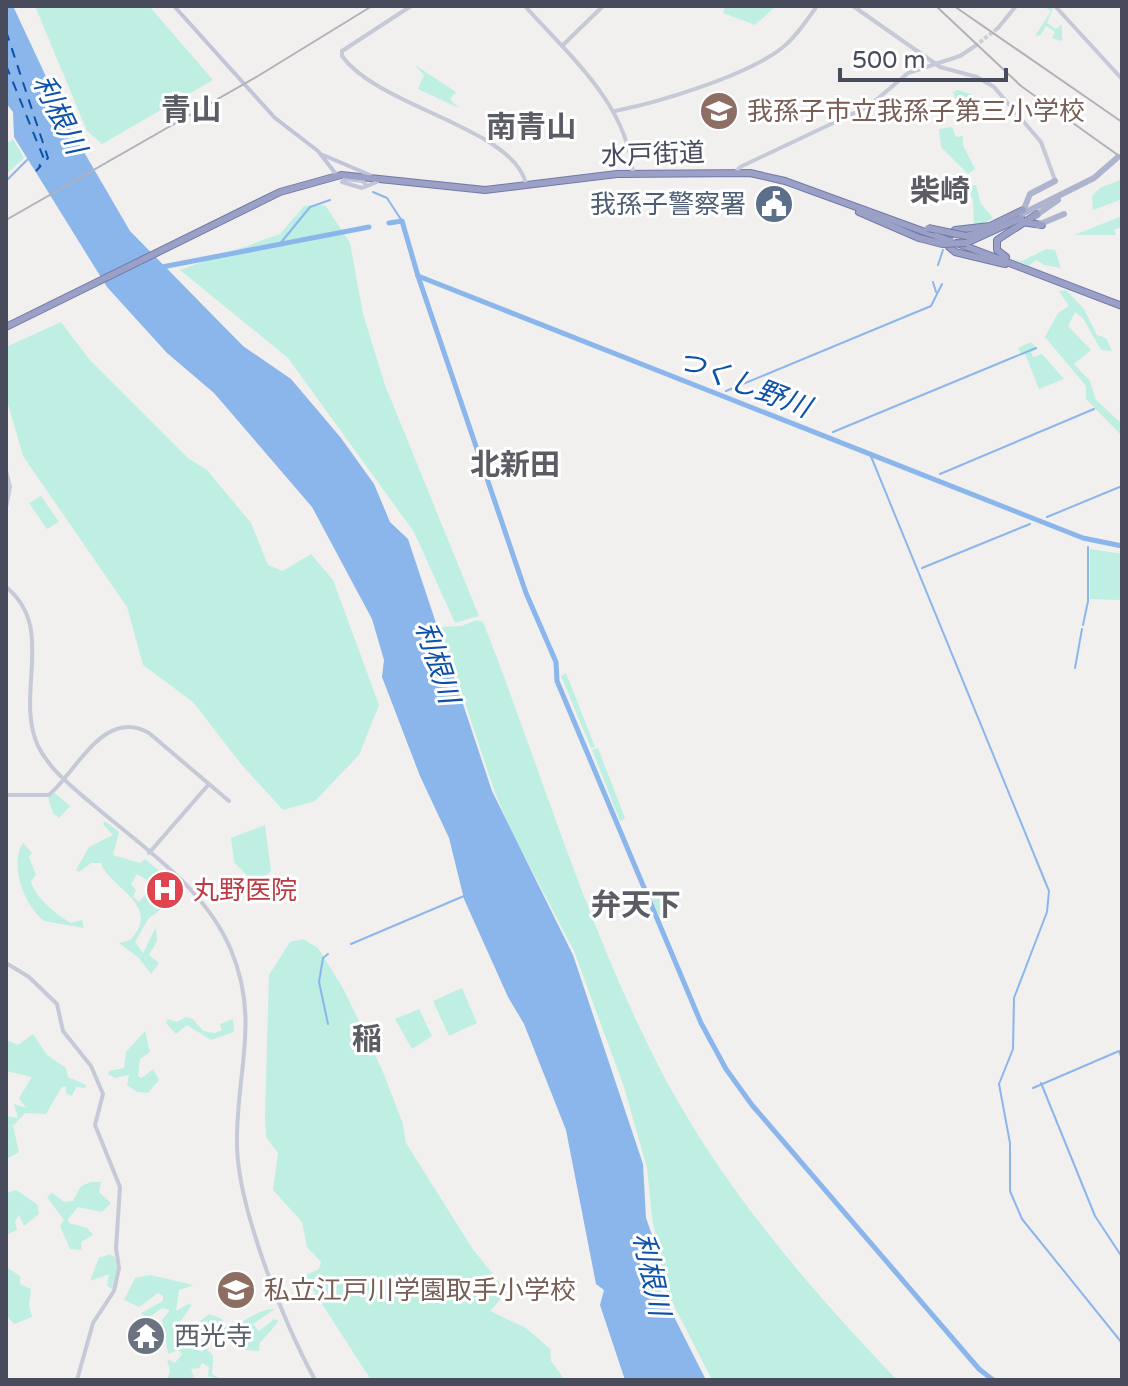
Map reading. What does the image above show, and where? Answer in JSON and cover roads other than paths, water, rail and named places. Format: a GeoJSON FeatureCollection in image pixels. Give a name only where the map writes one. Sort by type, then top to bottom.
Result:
{"type":"FeatureCollection","features":[{"type":"Feature","properties":{"kind":"highway","name":"水戸街道"},"geometry":{"type":"LineString","coordinates":[[737,171],[777,181],[936,237],[1122,307]]}},
{"type":"Feature","properties":{"kind":"highway","name":"水戸街道"},"geometry":{"type":"LineString","coordinates":[[6,329],[280,192],[337,178],[376,177],[494,190],[633,174],[737,171],[777,179],[936,237]]}},
{"type":"Feature","properties":{"kind":"highway","name":"水戸街道"},"geometry":{"type":"LineString","coordinates":[[337,178],[494,193],[633,174]]}},
{"type":"Feature","properties":{"kind":"highway"},"geometry":{"type":"LineString","coordinates":[[837,203],[919,238],[942,244],[995,232],[1036,213]]}},
{"type":"Feature","properties":{"kind":"highway"},"geometry":{"type":"LineString","coordinates":[[1009,265],[955,252],[947,239],[955,230],[981,228],[1036,213]]}},
{"type":"Feature","properties":{"kind":"highway"},"geometry":{"type":"LineString","coordinates":[[875,214],[966,239],[1021,215]]}},
{"type":"Feature","properties":{"kind":"highway"},"geometry":{"type":"LineString","coordinates":[[1021,215],[1042,225]]}},
{"type":"Feature","properties":{"kind":"highway"},"geometry":{"type":"LineString","coordinates":[[995,232],[1021,215]]}},
{"type":"Feature","properties":{"kind":"highway"},"geometry":{"type":"LineString","coordinates":[[1021,215],[998,238],[999,253],[1064,283]]}},
{"type":"Feature","properties":{"kind":"highway","name":"水戸街道"},"geometry":{"type":"LineString","coordinates":[[950,242],[1122,307]]}},
{"type":"Feature","properties":{"kind":"main road"},"geometry":{"type":"LineString","coordinates":[[174,6],[214,54],[275,118],[318,151],[342,165],[376,177]]}},
{"type":"Feature","properties":{"kind":"main road"},"geometry":{"type":"LineString","coordinates":[[318,151],[337,178],[363,181],[366,185],[384,181]]}},
{"type":"Feature","properties":{"kind":"main road"},"geometry":{"type":"LineString","coordinates":[[1021,215],[1102,176],[1119,158]]}},
{"type":"Feature","properties":{"kind":"main road"},"geometry":{"type":"LineString","coordinates":[[337,178],[344,172],[342,165]]}},
{"type":"Feature","properties":{"kind":"main road"},"geometry":{"type":"LineString","coordinates":[[1021,215],[1033,192],[1055,181]]}},
{"type":"Feature","properties":{"kind":"main road"},"geometry":{"type":"LineString","coordinates":[[1033,192],[1031,199],[1035,204],[1056,199]]}},
{"type":"Feature","properties":{"kind":"main road"},"geometry":{"type":"LineString","coordinates":[[1056,199],[1036,213],[1034,221],[1042,225],[1064,214]]}},
{"type":"Feature","properties":{"kind":"street"},"geometry":{"type":"LineString","coordinates":[[411,6],[342,51],[342,56],[367,81],[487,140],[520,168],[526,184]]}},
{"type":"Feature","properties":{"kind":"street"},"geometry":{"type":"LineString","coordinates":[[525,6],[615,111],[633,174]]}},
{"type":"Feature","properties":{"kind":"street"},"geometry":{"type":"LineString","coordinates":[[561,46],[603,6]]}},
{"type":"Feature","properties":{"kind":"street"},"geometry":{"type":"LineString","coordinates":[[615,111],[653,102],[767,58],[795,36],[817,6]]}},
{"type":"Feature","properties":{"kind":"street"},"geometry":{"type":"LineString","coordinates":[[853,6],[934,64],[948,71],[977,77],[994,87],[1041,142],[1055,181]]}},
{"type":"Feature","properties":{"kind":"street"},"geometry":{"type":"LineString","coordinates":[[998,28],[1016,6]]}},
{"type":"Feature","properties":{"kind":"street"},"geometry":{"type":"LineString","coordinates":[[1055,6],[1122,79]]}},
{"type":"Feature","properties":{"kind":"street"},"geometry":{"type":"LineString","coordinates":[[737,171],[842,121],[875,102],[908,73],[960,56],[975,46]]}},
{"type":"Feature","properties":{"kind":"street"},"geometry":{"type":"LineString","coordinates":[[6,471],[10,493],[6,508]]}},
{"type":"Feature","properties":{"kind":"street"},"geometry":{"type":"LineString","coordinates":[[6,587],[21,601],[32,630],[29,705],[33,733],[47,760],[64,779],[204,905],[225,936],[238,968],[247,1027],[237,1130],[241,1180],[286,1321],[315,1380]]}},
{"type":"Feature","properties":{"kind":"street"},"geometry":{"type":"LineString","coordinates":[[6,795],[46,796],[103,734],[136,728],[149,733],[229,801]]}},
{"type":"Feature","properties":{"kind":"street"},"geometry":{"type":"LineString","coordinates":[[149,853],[209,784]]}},
{"type":"Feature","properties":{"kind":"street"},"geometry":{"type":"LineString","coordinates":[[6,963],[29,977],[57,1004],[65,1036],[88,1059],[103,1094],[95,1125],[120,1187],[119,1268],[114,1291],[93,1323],[77,1380]]}},
{"type":"Feature","properties":{"kind":"water","name":"利根川"},"geometry":{"type":"Polygon","coordinates":[[[6,6],[13,6],[70,128],[130,231],[243,346],[291,379],[341,438],[374,484],[390,522],[408,539],[492,791],[573,955],[643,1164],[646,1218],[658,1252],[661,1291],[706,1380],[625,1380],[600,1305],[604,1290],[596,1284],[566,1130],[524,1024],[508,997],[464,899],[449,838],[420,776],[382,677],[384,660],[372,619],[312,507],[214,393],[167,353],[107,287],[14,137],[13,112],[6,103],[6,6]]]}},
{"type":"Feature","properties":{"kind":"waterway"},"geometry":{"type":"LineString","coordinates":[[6,181],[28,159]]}},
{"type":"Feature","properties":{"kind":"waterway"},"geometry":{"type":"LineString","coordinates":[[373,192],[387,198],[402,221]]}},
{"type":"Feature","properties":{"kind":"waterway"},"geometry":{"type":"LineString","coordinates":[[279,245],[310,207],[330,200]]}},
{"type":"Feature","properties":{"kind":"waterway","name":"つくし野川"},"geometry":{"type":"LineString","coordinates":[[389,223],[402,221],[418,276],[1083,538],[1122,546]]}},
{"type":"Feature","properties":{"kind":"waterway","name":"つくし野川"},"geometry":{"type":"LineString","coordinates":[[162,267],[369,227]]}},
{"type":"Feature","properties":{"kind":"waterway"},"geometry":{"type":"LineString","coordinates":[[938,265],[943,250]]}},
{"type":"Feature","properties":{"kind":"waterway"},"geometry":{"type":"LineString","coordinates":[[418,276],[526,593],[556,662],[557,681],[701,1023],[726,1069],[752,1105],[979,1369],[993,1380]]}},
{"type":"Feature","properties":{"kind":"waterway"},"geometry":{"type":"LineString","coordinates":[[933,282],[936,292]]}},
{"type":"Feature","properties":{"kind":"waterway"},"geometry":{"type":"LineString","coordinates":[[726,391],[931,306],[942,284]]}},
{"type":"Feature","properties":{"kind":"waterway"},"geometry":{"type":"LineString","coordinates":[[833,432],[1036,348]]}},
{"type":"Feature","properties":{"kind":"waterway"},"geometry":{"type":"LineString","coordinates":[[940,474],[1094,409]]}},
{"type":"Feature","properties":{"kind":"waterway"},"geometry":{"type":"LineString","coordinates":[[870,454],[1049,891],[1047,912],[1014,998],[1013,1049],[999,1084],[1010,1143],[1010,1191],[1022,1219],[1122,1343]]}},
{"type":"Feature","properties":{"kind":"waterway"},"geometry":{"type":"LineString","coordinates":[[1047,517],[1122,486]]}},
{"type":"Feature","properties":{"kind":"waterway"},"geometry":{"type":"LineString","coordinates":[[922,568],[1030,524]]}},
{"type":"Feature","properties":{"kind":"waterway"},"geometry":{"type":"LineString","coordinates":[[1083,625],[1088,601],[1088,547]]}},
{"type":"Feature","properties":{"kind":"waterway"},"geometry":{"type":"LineString","coordinates":[[1075,668],[1082,629]]}},
{"type":"Feature","properties":{"kind":"waterway"},"geometry":{"type":"LineString","coordinates":[[351,944],[464,896]]}},
{"type":"Feature","properties":{"kind":"waterway"},"geometry":{"type":"LineString","coordinates":[[328,954],[323,958],[319,982],[328,1024]]}},
{"type":"Feature","properties":{"kind":"waterway"},"geometry":{"type":"LineString","coordinates":[[1033,1088],[1119,1051],[1122,1059]]}},
{"type":"Feature","properties":{"kind":"waterway"},"geometry":{"type":"LineString","coordinates":[[1041,1083],[1095,1216],[1122,1257]]}},
{"type":"Feature","properties":{"kind":"tunnel"},"geometry":{"type":"LineString","coordinates":[[975,46],[998,28]]}},
{"type":"Feature","properties":{"kind":"railway"},"geometry":{"type":"LineString","coordinates":[[6,220],[258,76],[372,6]]}},
{"type":"Feature","properties":{"kind":"railway"},"geometry":{"type":"LineString","coordinates":[[936,6],[1021,86],[1122,158]]}},
{"type":"Feature","properties":{"kind":"railway"},"geometry":{"type":"LineString","coordinates":[[954,6],[1122,122]]}},
{"type":"Feature","properties":{"kind":"place","name":"我孫子市立我孫子第三小学校"},"geometry":{"type":"Point","coordinates":[719,111]}},
{"type":"Feature","properties":{"kind":"place","name":"我孫子警察署"},"geometry":{"type":"Point","coordinates":[774,204]}},
{"type":"Feature","properties":{"kind":"place","name":"丸野医院"},"geometry":{"type":"Point","coordinates":[165,890]}},
{"type":"Feature","properties":{"kind":"place","name":"私立江戸川学園取手小学校"},"geometry":{"type":"Point","coordinates":[236,1290]}},
{"type":"Feature","properties":{"kind":"place","name":"西光寺"},"geometry":{"type":"Point","coordinates":[146,1336]}},
{"type":"Feature","properties":{"kind":"district","name":"青山"},"geometry":{"type":"Point","coordinates":[191,110]}},
{"type":"Feature","properties":{"kind":"district","name":"南青山"},"geometry":{"type":"Point","coordinates":[531,127]}},
{"type":"Feature","properties":{"kind":"district","name":"柴崎"},"geometry":{"type":"Point","coordinates":[940,191]}},
{"type":"Feature","properties":{"kind":"district","name":"北新田"},"geometry":{"type":"Point","coordinates":[515,465]}},
{"type":"Feature","properties":{"kind":"district","name":"弁天下"},"geometry":{"type":"Point","coordinates":[636,905]}},
{"type":"Feature","properties":{"kind":"district","name":"稲"},"geometry":{"type":"Point","coordinates":[367,1039]}}]}
